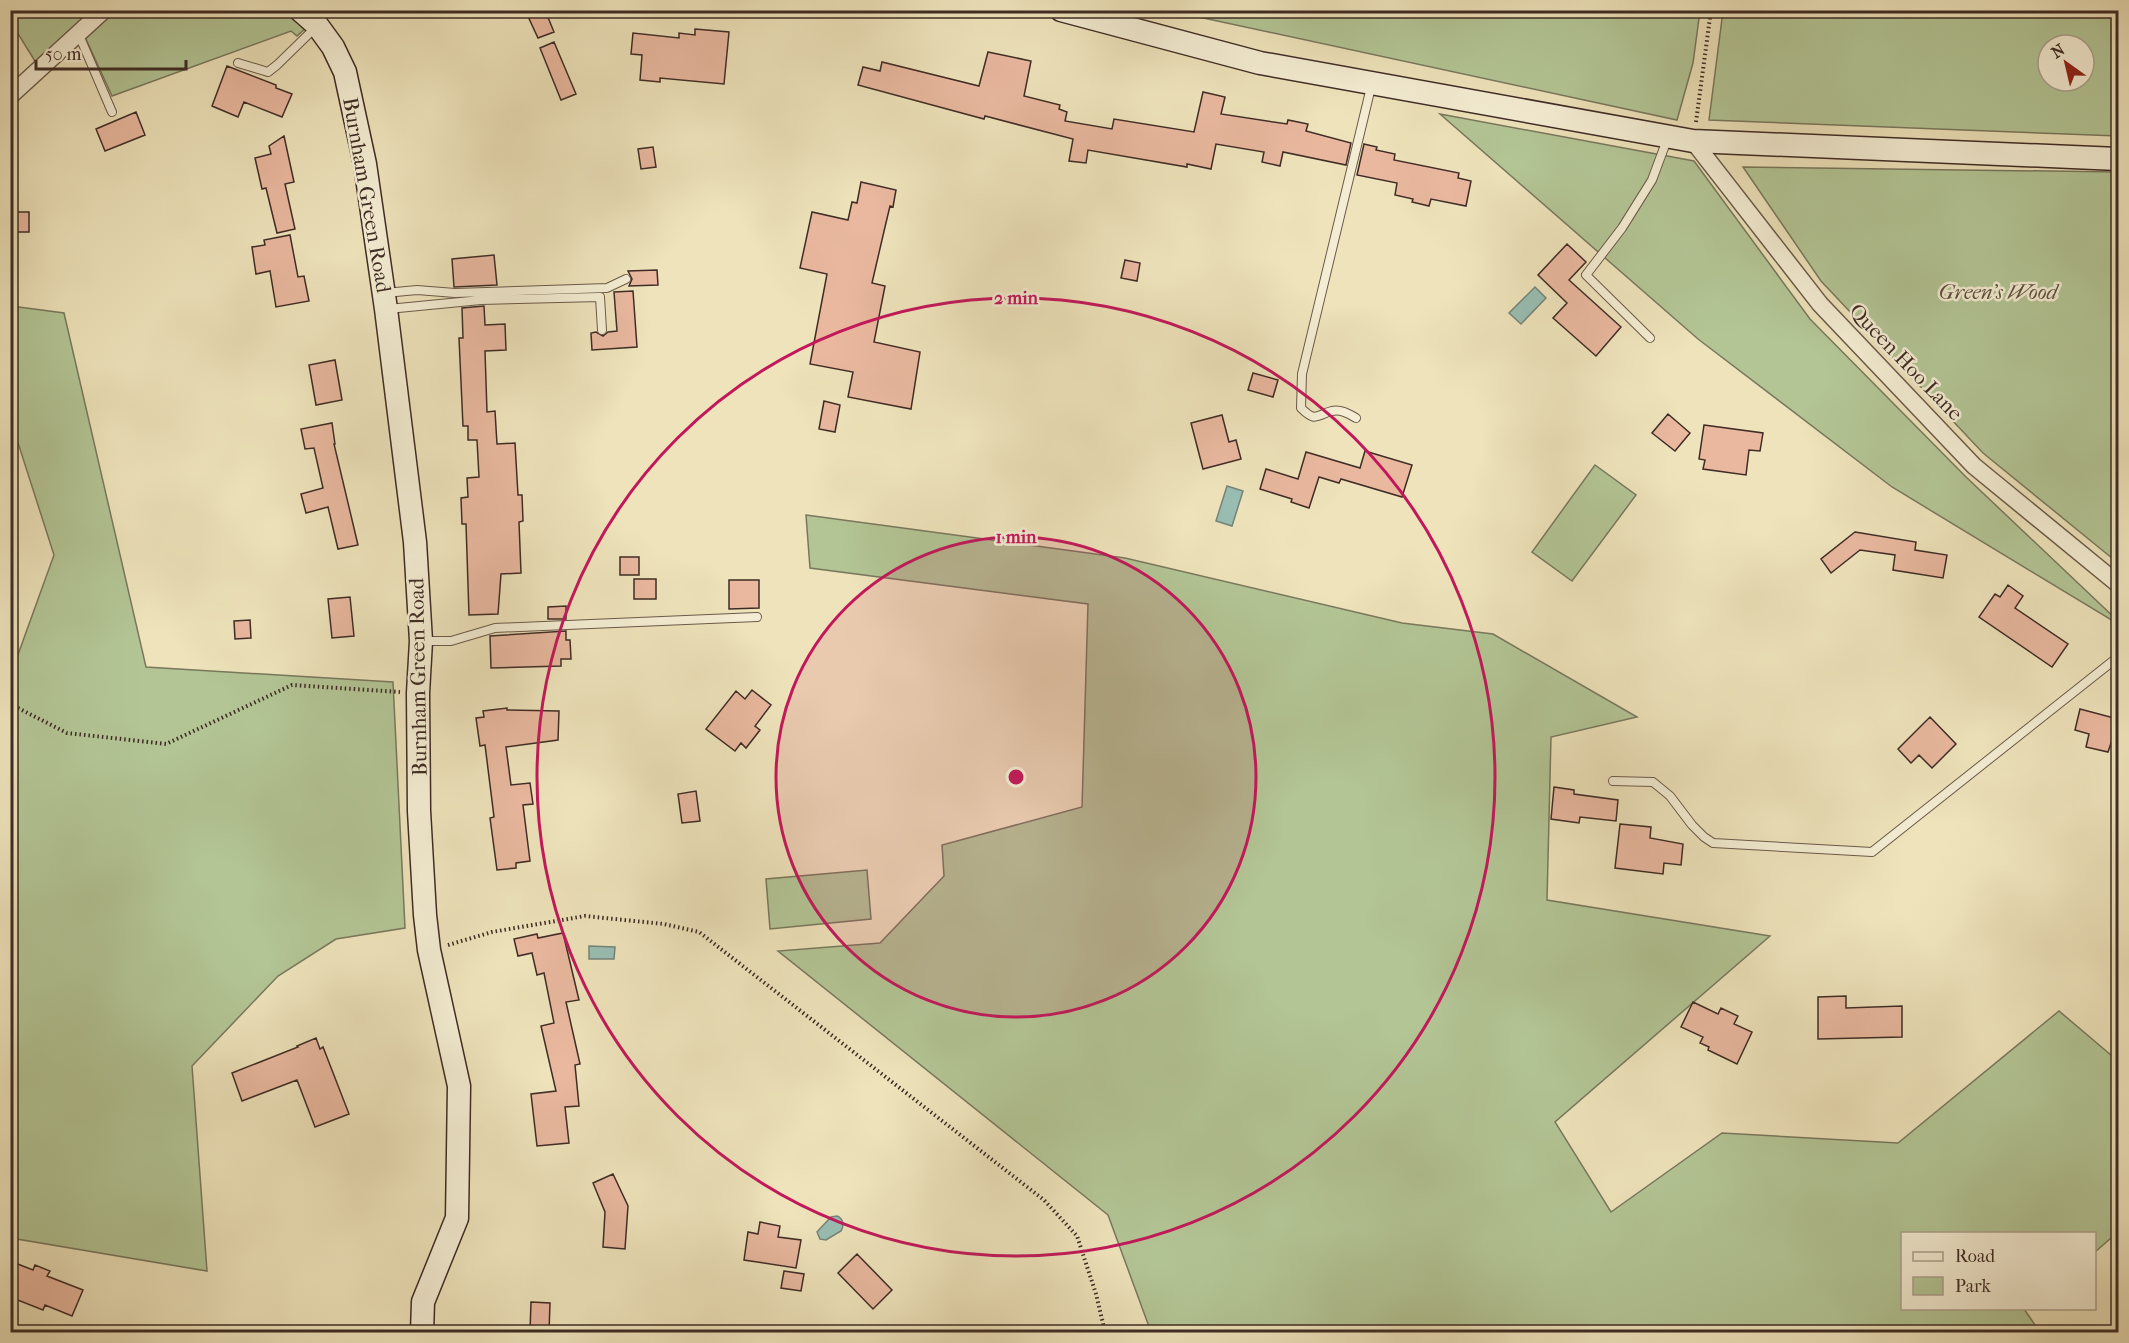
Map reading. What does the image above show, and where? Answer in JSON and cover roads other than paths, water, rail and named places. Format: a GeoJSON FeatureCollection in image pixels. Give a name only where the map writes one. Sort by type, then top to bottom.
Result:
{"type":"FeatureCollection","features":[{"type":"Feature","properties":{"kind":"street"},"geometry":{"type":"LineString","coordinates":[[10,96],[104,10]]}},
{"type":"Feature","properties":{"kind":"street","name":"Burnham Green Road"},"geometry":{"type":"LineString","coordinates":[[300,10],[322,18],[345,72],[365,164],[385,301],[415,542],[421,641],[418,693],[419,811],[429,950],[459,1086],[457,1218],[423,1302],[422,1332]]}},
{"type":"Feature","properties":{"kind":"street"},"geometry":{"type":"LineString","coordinates":[[1061,10],[1260,63],[1693,141],[2118,159]]}},
{"type":"Feature","properties":{"kind":"street","name":"Queen Hoo Lane"},"geometry":{"type":"LineString","coordinates":[[1693,141],[1820,304],[1974,466],[2118,584]]}},
{"type":"Feature","properties":{"kind":"lane"},"geometry":{"type":"LineString","coordinates":[[238,63],[268,72],[322,18]]}},
{"type":"Feature","properties":{"kind":"lane"},"geometry":{"type":"LineString","coordinates":[[79,35],[112,112]]}},
{"type":"Feature","properties":{"kind":"lane"},"geometry":{"type":"LineString","coordinates":[[1356,418],[1345,412],[1334,411],[1316,418],[1309,416],[1301,408],[1302,374],[1372,83]]}},
{"type":"Feature","properties":{"kind":"lane"},"geometry":{"type":"LineString","coordinates":[[1650,338],[1586,275],[1622,228],[1652,180],[1668,136]]}},
{"type":"Feature","properties":{"kind":"lane"},"geometry":{"type":"LineString","coordinates":[[385,301],[417,291],[455,294],[608,288],[626,279]]}},
{"type":"Feature","properties":{"kind":"lane"},"geometry":{"type":"LineString","coordinates":[[385,301],[600,297],[602,330]]}},
{"type":"Feature","properties":{"kind":"lane"},"geometry":{"type":"LineString","coordinates":[[421,641],[451,641],[495,628],[757,617]]}},
{"type":"Feature","properties":{"kind":"lane"},"geometry":{"type":"LineString","coordinates":[[1612,781],[1653,782],[1670,796],[1692,825],[1713,843],[1872,852],[2118,657]]}},
{"type":"Feature","properties":{"kind":"water"},"geometry":{"type":"Polygon","coordinates":[[[1535,287],[1546,298],[1521,324],[1509,313],[1535,287]]]}},
{"type":"Feature","properties":{"kind":"water"},"geometry":{"type":"Polygon","coordinates":[[[1227,486],[1243,491],[1232,526],[1216,521],[1227,486]]]}},
{"type":"Feature","properties":{"kind":"water"},"geometry":{"type":"Polygon","coordinates":[[[589,946],[615,947],[614,959],[589,959],[589,946]]]}},
{"type":"Feature","properties":{"kind":"water"},"geometry":{"type":"Polygon","coordinates":[[[837,1216],[843,1223],[841,1231],[826,1240],[820,1239],[817,1232],[831,1217],[837,1216]]]}},
{"type":"Feature","properties":{"kind":"park label","name":"Green's Wood"},"geometry":{"type":"Point","coordinates":[1998,292]}}]}
